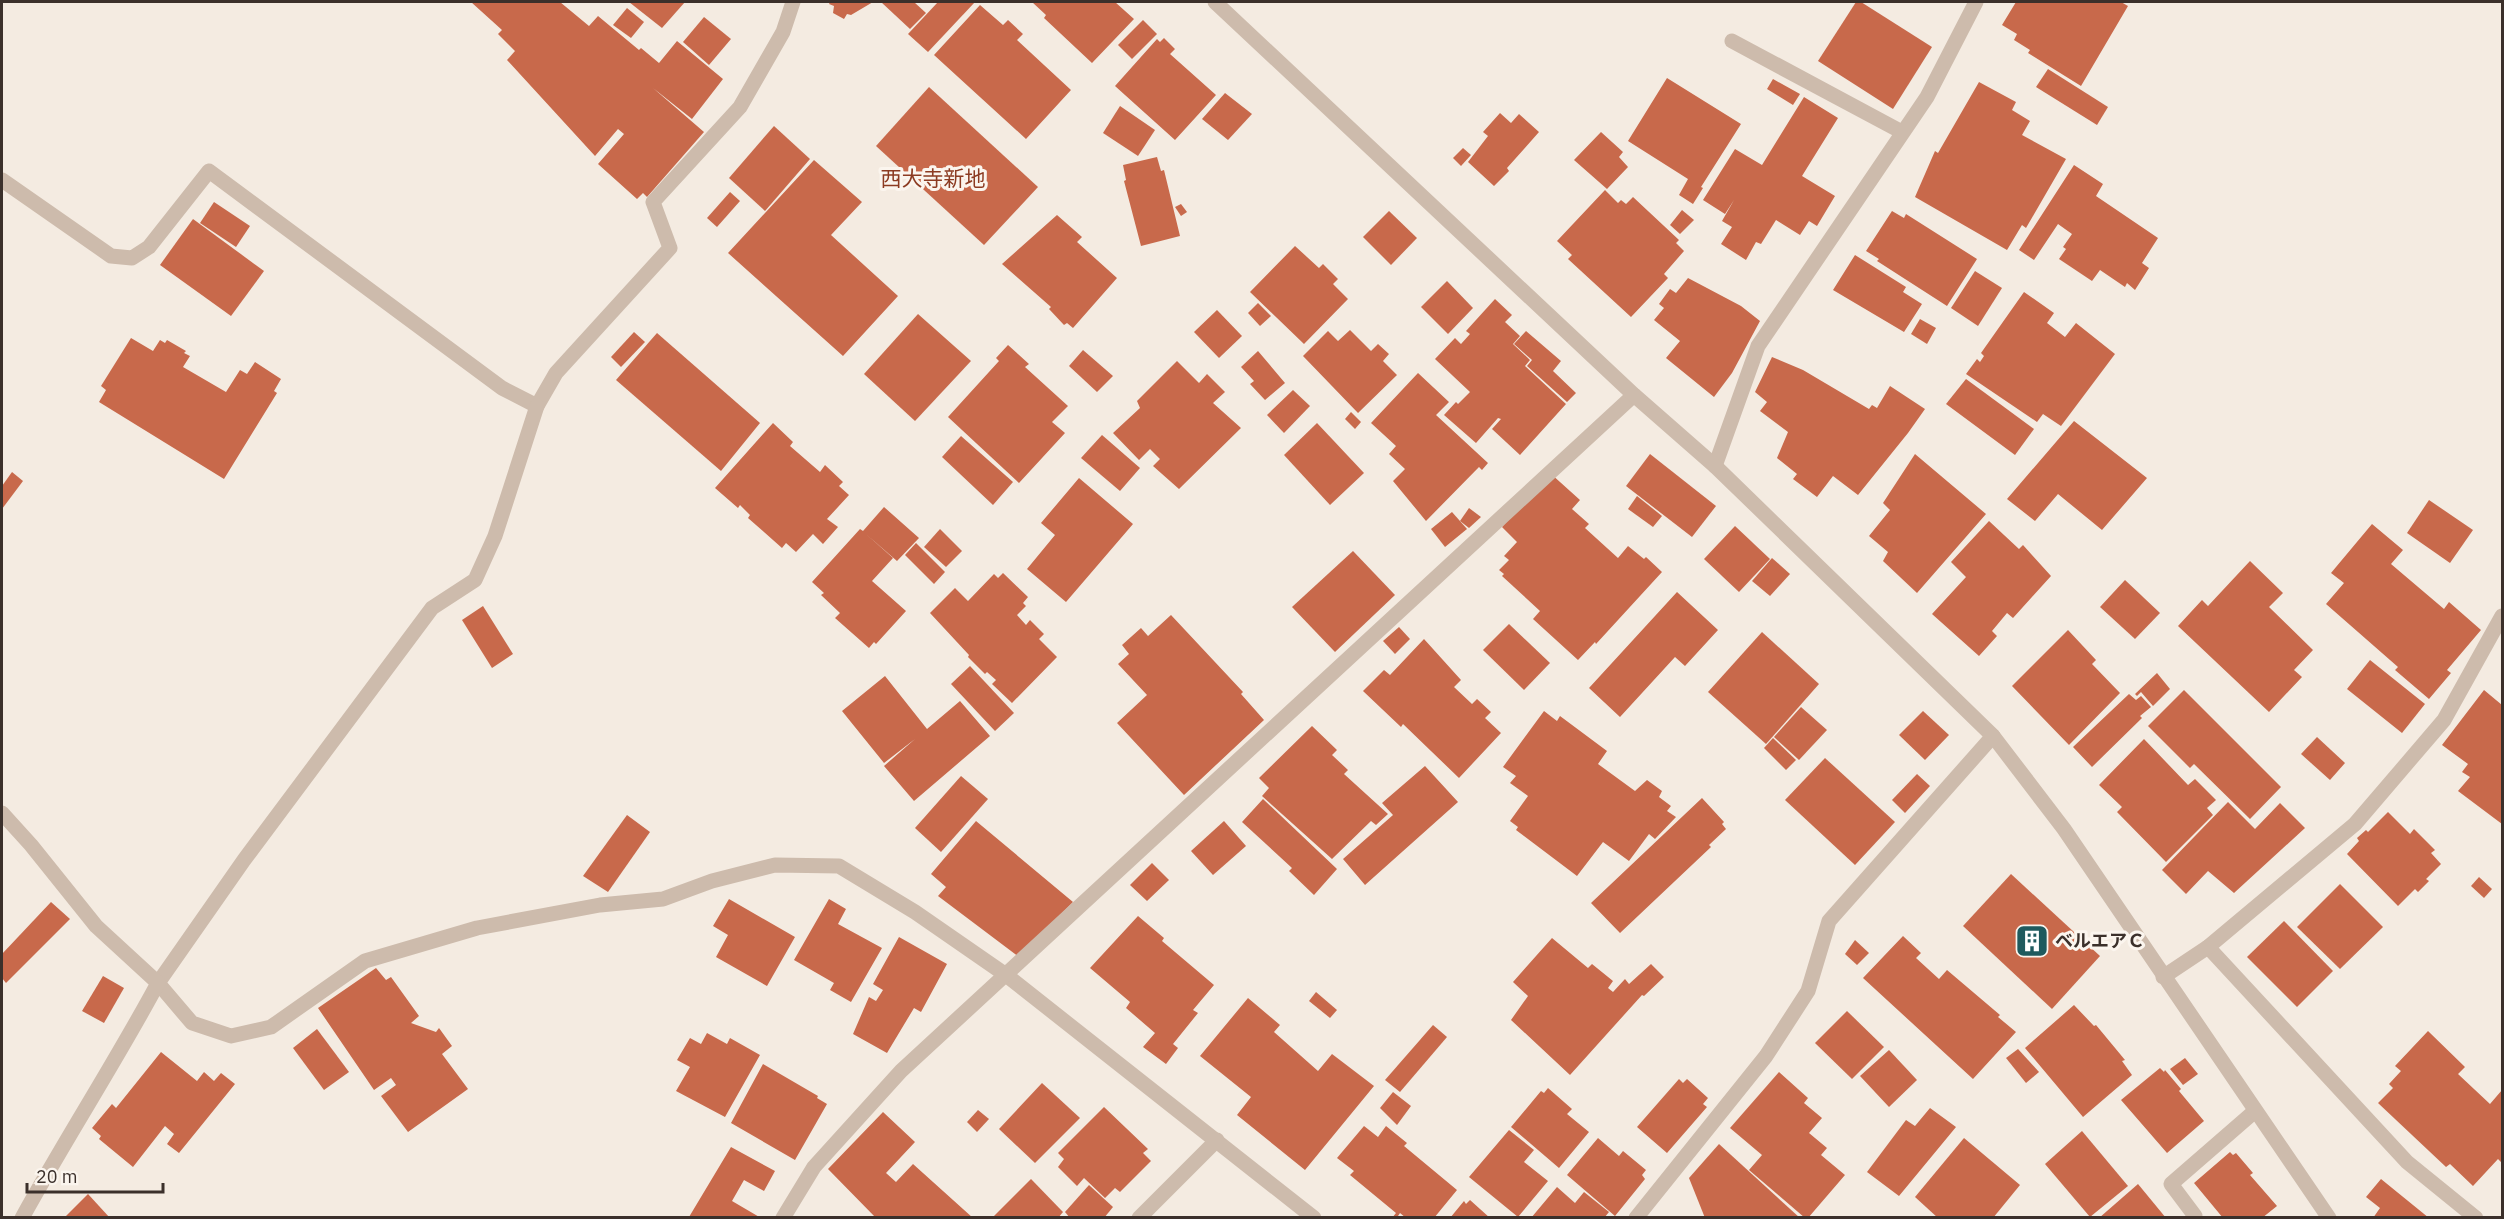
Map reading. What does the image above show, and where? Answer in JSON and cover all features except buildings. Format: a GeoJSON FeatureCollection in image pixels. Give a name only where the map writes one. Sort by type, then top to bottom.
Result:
{"type":"FeatureCollection","features":[{"type":"Feature","properties":{"kind":"street"},"geometry":{"type":"LineString","coordinates":[[22,1218],[56,1156],[136,1025],[158,983],[244,860],[432,608],[474,580],[495,536],[537,406],[556,373],[670,248],[653,202],[740,107],[783,32],[793,2]]}},
{"type":"Feature","properties":{"kind":"street"},"geometry":{"type":"LineString","coordinates":[[1715,466],[1758,346],[1927,97],[1976,2]]}},
{"type":"Feature","properties":{"kind":"street"},"geometry":{"type":"LineString","coordinates":[[1223,4],[1634,395],[1715,466],[1994,736],[2064,829],[2255,1111],[2321,1214]]}},
{"type":"Feature","properties":{"kind":"street"},"geometry":{"type":"LineString","coordinates":[[1732,41],[1902,132]]}},
{"type":"Feature","properties":{"kind":"street"},"geometry":{"type":"LineString","coordinates":[[2,180],[111,256],[132,258],[149,247],[208,171],[502,388],[537,406]]}},
{"type":"Feature","properties":{"kind":"street"},"geometry":{"type":"LineString","coordinates":[[783,1218],[814,1167],[901,1071],[1634,395]]}},
{"type":"Feature","properties":{"kind":"street"},"geometry":{"type":"LineString","coordinates":[[2163,977],[2208,946],[2355,824],[2444,720],[2502,616]]}},
{"type":"Feature","properties":{"kind":"street"},"geometry":{"type":"LineString","coordinates":[[1636,1218],[1766,1056],[1808,991],[1829,921],[1994,736]]}},
{"type":"Feature","properties":{"kind":"street"},"geometry":{"type":"LineString","coordinates":[[2,813],[31,845],[96,926],[158,983],[192,1023],[231,1036],[272,1027],[365,961],[477,928],[600,905],[663,899],[712,881],[775,865],[839,866],[915,912],[1006,975],[1314,1218]]}},
{"type":"Feature","properties":{"kind":"street"},"geometry":{"type":"LineString","coordinates":[[2208,946],[2407,1162],[2476,1218]]}},
{"type":"Feature","properties":{"kind":"street"},"geometry":{"type":"LineString","coordinates":[[2195,1216],[2171,1184],[2255,1111]]}},
{"type":"Feature","properties":{"kind":"street"},"geometry":{"type":"LineString","coordinates":[[1139,1218],[1217,1140]]}},
{"type":"Feature","properties":{"kind":"place","name":"ベルエアＣ"},"geometry":{"type":"Point","coordinates":[2032,941]}},
{"type":"Feature","properties":{"kind":"district","name":"西大寺新地"},"geometry":{"type":"Point","coordinates":[933,179]}}]}
